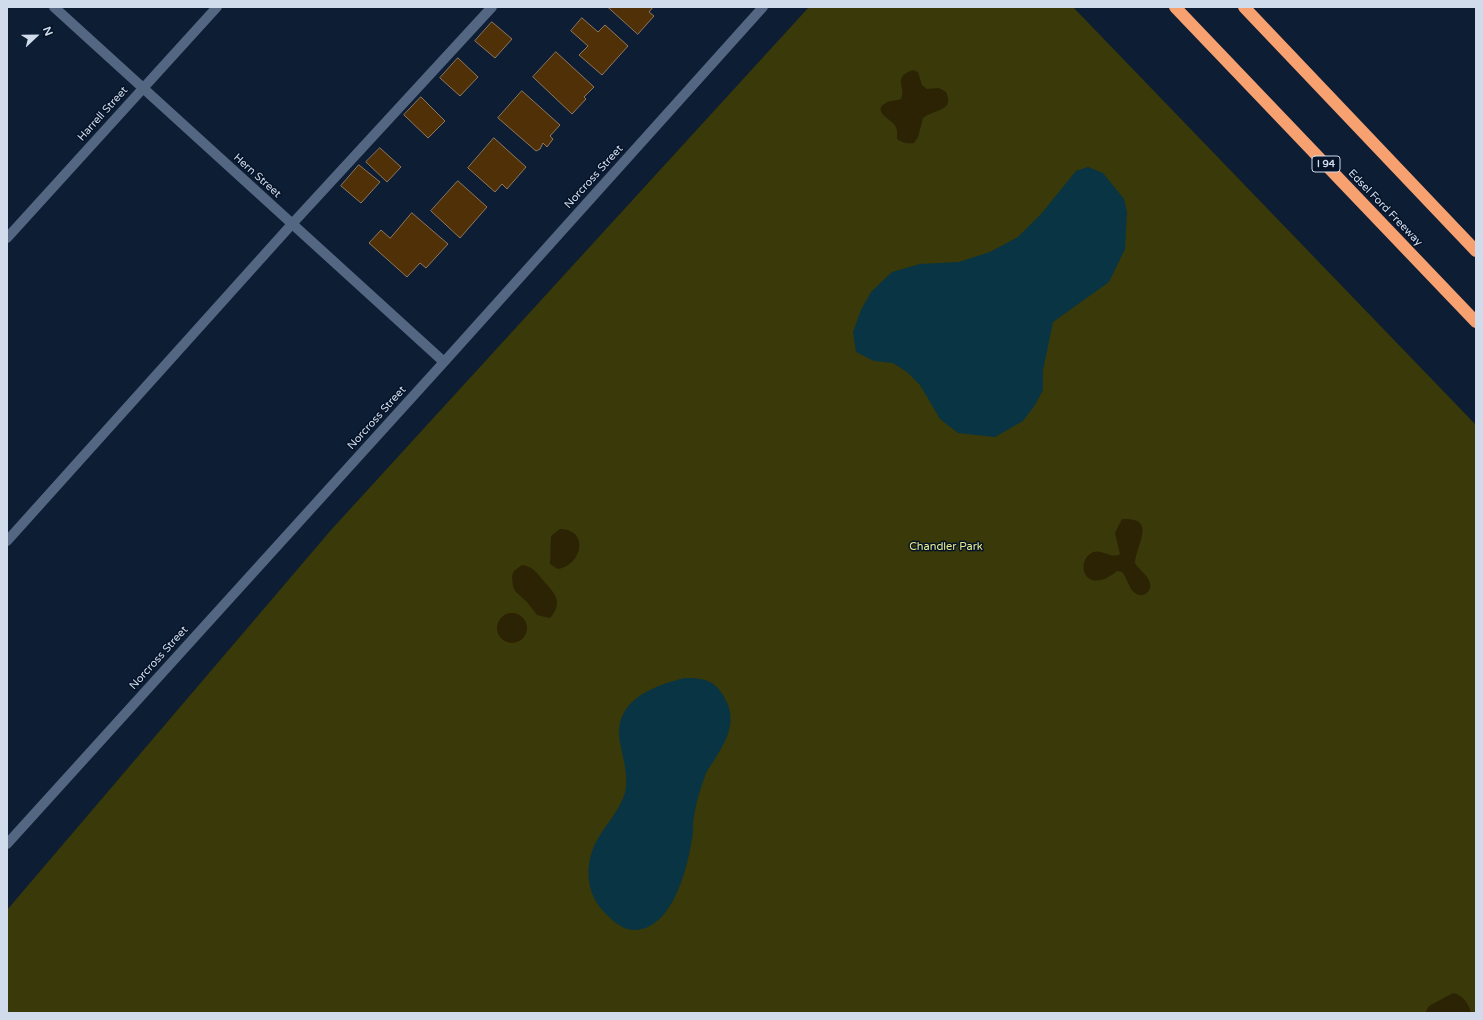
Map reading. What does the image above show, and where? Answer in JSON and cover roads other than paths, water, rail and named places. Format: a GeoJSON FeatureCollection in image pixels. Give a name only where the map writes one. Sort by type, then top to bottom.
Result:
{"type":"FeatureCollection","features":[{"type":"Feature","properties":{"kind":"highway","name":"Edsel Ford Freeway"},"geometry":{"type":"LineString","coordinates":[[1175,7],[1476,322]]}},
{"type":"Feature","properties":{"kind":"highway"},"geometry":{"type":"LineString","coordinates":[[1244,7],[1476,251]]}},
{"type":"Feature","properties":{"kind":"street","name":"Hern Street"},"geometry":{"type":"LineString","coordinates":[[54,7],[444,362]]}},
{"type":"Feature","properties":{"kind":"street","name":"Harrell Street"},"geometry":{"type":"LineString","coordinates":[[7,238],[217,7]]}},
{"type":"Feature","properties":{"kind":"street"},"geometry":{"type":"LineString","coordinates":[[7,541],[292,224],[492,7]]}},
{"type":"Feature","properties":{"kind":"street","name":"Norcross Street"},"geometry":{"type":"LineString","coordinates":[[7,844],[444,362],[763,7]]}},
{"type":"Feature","properties":{"kind":"water"},"geometry":{"type":"Polygon","coordinates":[[[1088,167],[1103,173],[1124,199],[1127,212],[1125,249],[1109,282],[1053,322],[1043,370],[1043,390],[1035,405],[1023,421],[995,437],[958,433],[940,419],[920,385],[907,372],[893,363],[874,361],[856,352],[853,332],[861,310],[871,292],[892,272],[920,264],[959,262],[990,252],[1018,237],[1041,214],[1076,171],[1088,167]]]}},
{"type":"Feature","properties":{"kind":"water"},"geometry":{"type":"Polygon","coordinates":[[[685,678],[707,680],[715,686],[723,695],[728,704],[731,721],[727,738],[706,772],[701,786],[693,820],[693,832],[688,860],[677,892],[669,907],[660,919],[649,927],[630,930],[622,927],[605,913],[594,897],[589,879],[592,851],[596,842],[616,812],[625,793],[626,774],[619,728],[623,716],[629,706],[648,691],[672,681],[685,678]]]}},
{"type":"Feature","properties":{"kind":"park label","name":"Chandler Park"},"geometry":{"type":"Point","coordinates":[946,547]}}]}
